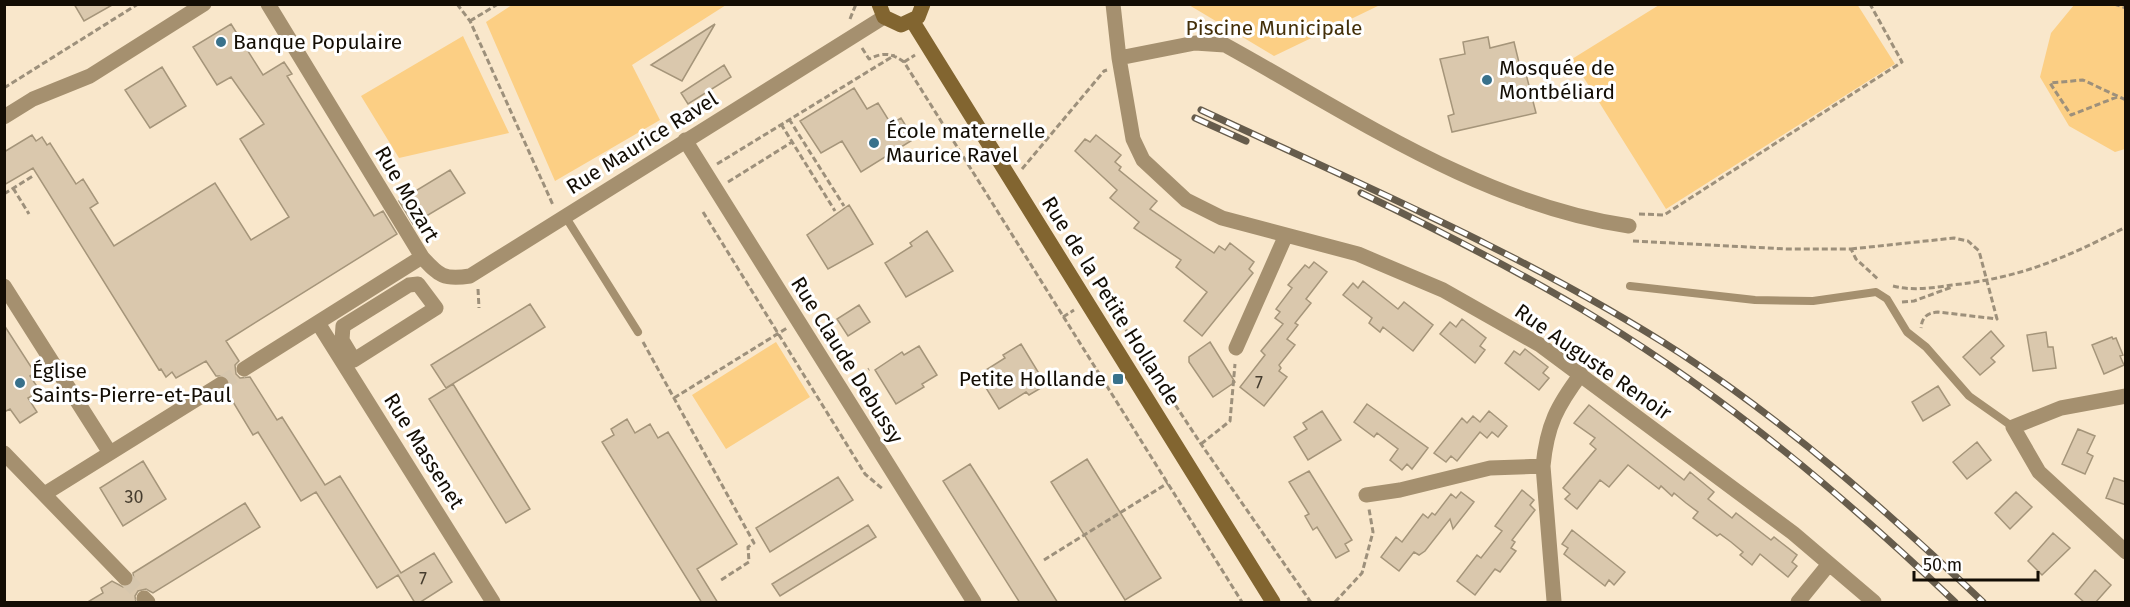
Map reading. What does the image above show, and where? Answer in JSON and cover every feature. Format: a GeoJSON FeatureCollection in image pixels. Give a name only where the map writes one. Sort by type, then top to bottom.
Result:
{"type":"FeatureCollection","features":[{"type":"Feature","properties":{"kind":"street"},"geometry":{"type":"LineString","coordinates":[[4,117],[33,99],[90,76],[204,4]]}},
{"type":"Feature","properties":{"kind":"street","name":"Rue Mozart"},"geometry":{"type":"LineString","coordinates":[[244,369],[422,257],[268,4]]}},
{"type":"Feature","properties":{"kind":"street"},"geometry":{"type":"LineString","coordinates":[[882,11],[895,24],[913,21],[918,17],[923,4]]}},
{"type":"Feature","properties":{"kind":"street","name":"Rue Auguste Renoir"},"geometry":{"type":"LineString","coordinates":[[1113,4],[1120,64],[1133,139],[1143,160],[1159,178],[1186,200],[1222,218],[1358,254],[1443,290],[1540,345],[1793,533],[1874,603]]}},
{"type":"Feature","properties":{"kind":"street","name":"Rue Maurice Ravel"},"geometry":{"type":"LineString","coordinates":[[422,257],[437,273],[451,279],[470,276],[560,212],[685,140],[855,37],[882,11]]}},
{"type":"Feature","properties":{"kind":"street","name":"Rue de la Petite Hollande"},"geometry":{"type":"LineString","coordinates":[[913,21],[1273,603]]}},
{"type":"Feature","properties":{"kind":"street"},"geometry":{"type":"LineString","coordinates":[[1120,64],[1195,43],[1225,45],[1473,182],[1544,208],[1629,226]]}},
{"type":"Feature","properties":{"kind":"street","name":"Rue Claude Debussy"},"geometry":{"type":"LineString","coordinates":[[685,140],[974,603]]}},
{"type":"Feature","properties":{"kind":"street"},"geometry":{"type":"LineString","coordinates":[[1236,348],[1286,235]]}},
{"type":"Feature","properties":{"kind":"street"},"geometry":{"type":"LineString","coordinates":[[418,284],[436,308],[354,360],[342,339],[343,326],[409,285],[418,284]]}},
{"type":"Feature","properties":{"kind":"street"},"geometry":{"type":"LineString","coordinates":[[4,286],[110,453]]}},
{"type":"Feature","properties":{"kind":"street","name":"Rue Massenet"},"geometry":{"type":"LineString","coordinates":[[318,323],[493,603]]}},
{"type":"Feature","properties":{"kind":"street"},"geometry":{"type":"LineString","coordinates":[[1554,601],[1543,466],[1547,432],[1564,396],[1581,374]]}},
{"type":"Feature","properties":{"kind":"street"},"geometry":{"type":"LineString","coordinates":[[46,493],[221,384]]}},
{"type":"Feature","properties":{"kind":"street"},"geometry":{"type":"LineString","coordinates":[[2126,396],[2061,408],[2013,427],[2038,472],[2126,552]]}},
{"type":"Feature","properties":{"kind":"street"},"geometry":{"type":"LineString","coordinates":[[4,453],[46,493],[125,578]]}},
{"type":"Feature","properties":{"kind":"street"},"geometry":{"type":"LineString","coordinates":[[1366,495],[1400,490],[1490,468],[1543,466]]}},
{"type":"Feature","properties":{"kind":"street"},"geometry":{"type":"LineString","coordinates":[[1798,603],[1829,564]]}},
{"type":"Feature","properties":{"kind":"lane"},"geometry":{"type":"LineString","coordinates":[[560,212],[638,332]]}},
{"type":"Feature","properties":{"kind":"lane"},"geometry":{"type":"LineString","coordinates":[[1630,285],[1755,300],[1813,302],[1876,292],[1890,304],[1907,332],[1926,347],[1969,396],[2013,427]]}},
{"type":"Feature","properties":{"kind":"path"},"geometry":{"type":"LineString","coordinates":[[4,88],[138,4]]}},
{"type":"Feature","properties":{"kind":"path"},"geometry":{"type":"LineString","coordinates":[[457,4],[470,21],[560,212]]}},
{"type":"Feature","properties":{"kind":"path"},"geometry":{"type":"LineString","coordinates":[[470,21],[498,4]]}},
{"type":"Feature","properties":{"kind":"path"},"geometry":{"type":"LineString","coordinates":[[1870,4],[1902,62],[1664,215],[1637,214],[1629,226],[1632,241],[1787,249],[1851,249],[1954,238],[1968,241],[1979,250],[1997,319],[1929,313],[1922,320],[1921,327],[1926,347]]}},
{"type":"Feature","properties":{"kind":"path"},"geometry":{"type":"LineString","coordinates":[[2114,4],[2126,8]]}},
{"type":"Feature","properties":{"kind":"path"},"geometry":{"type":"LineString","coordinates":[[855,37],[869,59],[877,55],[895,55],[904,62],[1242,603]]}},
{"type":"Feature","properties":{"kind":"path"},"geometry":{"type":"LineString","coordinates":[[705,171],[895,55]]}},
{"type":"Feature","properties":{"kind":"path"},"geometry":{"type":"LineString","coordinates":[[1020,171],[1104,70],[1120,64]]}},
{"type":"Feature","properties":{"kind":"path"},"geometry":{"type":"LineString","coordinates":[[2117,97],[2071,115],[2050,83],[2083,80],[2126,100]]}},
{"type":"Feature","properties":{"kind":"path"},"geometry":{"type":"LineString","coordinates":[[789,119],[844,206]]}},
{"type":"Feature","properties":{"kind":"path"},"geometry":{"type":"LineString","coordinates":[[781,124],[835,211]]}},
{"type":"Feature","properties":{"kind":"path"},"geometry":{"type":"LineString","coordinates":[[716,189],[792,142]]}},
{"type":"Feature","properties":{"kind":"path"},"geometry":{"type":"LineString","coordinates":[[4,194],[33,176]]}},
{"type":"Feature","properties":{"kind":"path"},"geometry":{"type":"LineString","coordinates":[[13,188],[29,214]]}},
{"type":"Feature","properties":{"kind":"path"},"geometry":{"type":"LineString","coordinates":[[703,212],[865,474],[890,495]]}},
{"type":"Feature","properties":{"kind":"path"},"geometry":{"type":"LineString","coordinates":[[1851,249],[1856,260],[1885,284],[1896,287],[1925,288],[2009,277],[2075,253],[2126,227]]}},
{"type":"Feature","properties":{"kind":"path"},"geometry":{"type":"LineString","coordinates":[[1890,304],[1914,301],[1957,285]]}},
{"type":"Feature","properties":{"kind":"path"},"geometry":{"type":"LineString","coordinates":[[1107,301],[1201,444],[1310,602]]}},
{"type":"Feature","properties":{"kind":"path"},"geometry":{"type":"LineString","coordinates":[[674,398],[798,321]]}},
{"type":"Feature","properties":{"kind":"path"},"geometry":{"type":"LineString","coordinates":[[638,332],[754,543],[748,546],[749,562],[721,580]]}},
{"type":"Feature","properties":{"kind":"path"},"geometry":{"type":"LineString","coordinates":[[1201,444],[1230,421],[1236,348]]}},
{"type":"Feature","properties":{"kind":"path"},"geometry":{"type":"LineString","coordinates":[[1044,560],[1168,483]]}},
{"type":"Feature","properties":{"kind":"path"},"geometry":{"type":"LineString","coordinates":[[1335,603],[1362,573],[1373,532],[1366,495]]}},
{"type":"Feature","properties":{"kind":"green space"},"geometry":{"type":"Polygon","coordinates":[[[1857,4],[1895,64],[1666,209],[1572,59],[1659,5],[1857,4]]]}},
{"type":"Feature","properties":{"kind":"green space"},"geometry":{"type":"Polygon","coordinates":[[[512,5],[726,5],[632,65],[660,120],[555,181],[486,22],[512,5]]]}},
{"type":"Feature","properties":{"kind":"green space","name":"Piscine Municipale"},"geometry":{"type":"Polygon","coordinates":[[[1189,5],[1380,5],[1274,56],[1189,5]]]}},
{"type":"Feature","properties":{"kind":"green space"},"geometry":{"type":"Polygon","coordinates":[[[2074,5],[2125,5],[2125,149],[2115,152],[2069,126],[2040,77],[2051,33],[2074,5]]]}},
{"type":"Feature","properties":{"kind":"green space"},"geometry":{"type":"Polygon","coordinates":[[[463,36],[509,133],[399,158],[361,96],[463,36]]]}},
{"type":"Feature","properties":{"kind":"green space"},"geometry":{"type":"Polygon","coordinates":[[[776,342],[810,397],[726,449],[692,395],[776,342]]]}},
{"type":"Feature","properties":{"kind":"building"},"geometry":{"type":"Polygon","coordinates":[[[74,4],[114,4],[84,21],[74,4]]]}},
{"type":"Feature","properties":{"kind":"building"},"geometry":{"type":"Polygon","coordinates":[[[231,24],[263,75],[284,62],[292,74],[287,76],[374,216],[383,211],[397,234],[226,341],[239,361],[235,365],[236,374],[240,378],[250,377],[277,420],[282,417],[325,485],[340,476],[401,573],[434,553],[452,582],[419,603],[415,603],[398,575],[377,588],[316,492],[301,501],[258,432],[253,435],[227,392],[231,383],[226,376],[216,376],[206,361],[176,378],[172,372],[166,377],[161,369],[159,370],[33,168],[4,185],[4,152],[32,135],[36,141],[42,137],[47,145],[50,143],[76,184],[83,179],[98,203],[90,208],[114,246],[215,183],[251,240],[289,217],[240,139],[264,124],[231,77],[217,85],[193,47],[231,24]]]}},
{"type":"Feature","properties":{"kind":"building"},"geometry":{"type":"Polygon","coordinates":[[[715,24],[682,81],[651,65],[690,40],[715,24]]]}},
{"type":"Feature","properties":{"kind":"building","name":"Mosquée de Montbéliard"},"geometry":{"type":"Polygon","coordinates":[[[1488,37],[1490,48],[1514,42],[1522,75],[1526,74],[1536,113],[1452,132],[1448,116],[1454,114],[1440,59],[1465,54],[1463,42],[1488,37]]]}},
{"type":"Feature","properties":{"kind":"building"},"geometry":{"type":"Polygon","coordinates":[[[724,65],[731,77],[688,104],[681,93],[724,65]]]}},
{"type":"Feature","properties":{"kind":"building"},"geometry":{"type":"Polygon","coordinates":[[[162,67],[186,106],[150,128],[125,90],[162,67]]]}},
{"type":"Feature","properties":{"kind":"building"},"geometry":{"type":"Polygon","coordinates":[[[854,88],[867,109],[878,103],[891,124],[901,118],[914,139],[861,172],[842,141],[821,153],[800,121],[854,88]]]}},
{"type":"Feature","properties":{"kind":"building"},"geometry":{"type":"Polygon","coordinates":[[[1096,135],[1121,155],[1115,162],[1121,167],[1119,170],[1157,201],[1150,209],[1214,253],[1219,246],[1225,250],[1230,243],[1254,262],[1249,269],[1253,273],[1202,336],[1184,321],[1207,292],[1176,267],[1181,260],[1134,228],[1139,222],[1110,198],[1117,190],[1075,151],[1085,139],[1090,142],[1096,135]]]}},
{"type":"Feature","properties":{"kind":"building"},"geometry":{"type":"Polygon","coordinates":[[[450,170],[465,193],[413,224],[399,201],[450,170]]]}},
{"type":"Feature","properties":{"kind":"building"},"geometry":{"type":"Polygon","coordinates":[[[849,205],[873,244],[828,269],[807,235],[849,205]]]}},
{"type":"Feature","properties":{"kind":"building"},"geometry":{"type":"Polygon","coordinates":[[[927,231],[953,271],[906,297],[885,263],[912,246],[910,243],[927,231]]]}},
{"type":"Feature","properties":{"kind":"building"},"geometry":{"type":"Polygon","coordinates":[[[1314,262],[1327,272],[1306,299],[1311,303],[1295,323],[1298,325],[1287,339],[1295,345],[1279,365],[1281,368],[1279,371],[1287,377],[1264,406],[1240,387],[1265,355],[1261,351],[1283,324],[1275,318],[1280,312],[1276,309],[1292,288],[1288,285],[1305,265],[1309,268],[1314,262]]]}},
{"type":"Feature","properties":{"kind":"building"},"geometry":{"type":"Polygon","coordinates":[[[1363,281],[1398,309],[1404,302],[1433,325],[1413,351],[1383,327],[1380,332],[1369,323],[1372,318],[1343,295],[1353,283],[1358,288],[1363,281]]]}},
{"type":"Feature","properties":{"kind":"building"},"geometry":{"type":"Polygon","coordinates":[[[530,304],[545,327],[446,388],[431,365],[530,304]]]}},
{"type":"Feature","properties":{"kind":"building"},"geometry":{"type":"Polygon","coordinates":[[[859,305],[870,322],[848,336],[837,319],[859,305]]]}},
{"type":"Feature","properties":{"kind":"building"},"geometry":{"type":"Polygon","coordinates":[[[1462,319],[1486,338],[1480,346],[1485,350],[1475,363],[1440,334],[1450,322],[1456,327],[1462,319]]]}},
{"type":"Feature","properties":{"kind":"building","name":"Église Saints-Pierre-et-Paul"},"geometry":{"type":"Polygon","coordinates":[[[4,325],[35,373],[30,376],[40,391],[28,398],[37,412],[20,423],[10,409],[4,412],[4,325]]]}},
{"type":"Feature","properties":{"kind":"building"},"geometry":{"type":"Polygon","coordinates":[[[1991,331],[2004,346],[1991,358],[1995,362],[1980,375],[1963,357],[1991,331]]]}},
{"type":"Feature","properties":{"kind":"building"},"geometry":{"type":"Polygon","coordinates":[[[2046,332],[2048,347],[2053,347],[2056,368],[2033,371],[2027,335],[2046,332]]]}},
{"type":"Feature","properties":{"kind":"building"},"geometry":{"type":"Polygon","coordinates":[[[2112,337],[2116,338],[2123,355],[2120,356],[2124,365],[2104,374],[2092,345],[2112,337]]]}},
{"type":"Feature","properties":{"kind":"building"},"geometry":{"type":"Polygon","coordinates":[[[1210,342],[1235,382],[1213,397],[1189,362],[1189,357],[1210,342]]]}},
{"type":"Feature","properties":{"kind":"building"},"geometry":{"type":"Polygon","coordinates":[[[1021,344],[1046,385],[1029,395],[1026,392],[999,409],[978,375],[1005,358],[1003,355],[1021,344]]]}},
{"type":"Feature","properties":{"kind":"building"},"geometry":{"type":"Polygon","coordinates":[[[919,346],[937,375],[922,384],[924,387],[896,404],[875,370],[902,352],[904,355],[919,346]]]}},
{"type":"Feature","properties":{"kind":"building"},"geometry":{"type":"Polygon","coordinates":[[[1525,349],[1548,367],[1543,373],[1549,378],[1539,390],[1505,363],[1514,351],[1520,355],[1525,349]]]}},
{"type":"Feature","properties":{"kind":"building"},"geometry":{"type":"Polygon","coordinates":[[[453,384],[530,509],[506,523],[429,399],[453,384]]]}},
{"type":"Feature","properties":{"kind":"building"},"geometry":{"type":"Polygon","coordinates":[[[1938,386],[1950,405],[1923,421],[1912,402],[1938,386]]]}},
{"type":"Feature","properties":{"kind":"building"},"geometry":{"type":"Polygon","coordinates":[[[1367,404],[1428,448],[1412,469],[1407,464],[1402,470],[1390,460],[1398,449],[1377,433],[1374,437],[1354,422],[1367,404]]]}},
{"type":"Feature","properties":{"kind":"building"},"geometry":{"type":"Polygon","coordinates":[[[1589,405],[1684,480],[1690,472],[1714,492],[1708,499],[1732,518],[1736,513],[1771,540],[1774,537],[1797,555],[1792,562],[1797,566],[1788,577],[1760,554],[1752,565],[1740,555],[1743,552],[1731,542],[1720,534],[1717,536],[1693,518],[1698,512],[1674,493],[1672,496],[1661,486],[1659,489],[1628,465],[1609,487],[1600,480],[1577,509],[1565,499],[1570,494],[1563,488],[1596,449],[1590,444],[1595,438],[1574,423],[1589,405]]]}},
{"type":"Feature","properties":{"kind":"building"},"geometry":{"type":"Polygon","coordinates":[[[1322,411],[1341,440],[1308,460],[1294,437],[1307,429],[1303,423],[1322,411]]]}},
{"type":"Feature","properties":{"kind":"building"},"geometry":{"type":"Polygon","coordinates":[[[1489,411],[1507,426],[1498,437],[1492,432],[1487,438],[1480,432],[1457,461],[1451,456],[1446,462],[1434,453],[1462,418],[1467,423],[1473,416],[1480,422],[1489,411]]]}},
{"type":"Feature","properties":{"kind":"building"},"geometry":{"type":"Polygon","coordinates":[[[627,419],[635,433],[650,424],[658,438],[668,432],[737,544],[697,569],[718,603],[702,603],[602,442],[614,435],[611,429],[627,419]]]}},
{"type":"Feature","properties":{"kind":"building"},"geometry":{"type":"Polygon","coordinates":[[[2078,429],[2095,436],[2087,453],[2093,456],[2085,474],[2062,464],[2078,429]]]}},
{"type":"Feature","properties":{"kind":"building"},"geometry":{"type":"Polygon","coordinates":[[[1977,442],[1991,460],[1967,479],[1953,462],[1977,442]]]}},
{"type":"Feature","properties":{"kind":"building"},"geometry":{"type":"Polygon","coordinates":[[[1087,459],[1161,578],[1125,600],[1051,482],[1087,459]]]}},
{"type":"Feature","properties":{"kind":"building"},"geometry":{"type":"Polygon","coordinates":[[[143,461],[166,499],[123,526],[100,488],[143,461]]]}},
{"type":"Feature","properties":{"kind":"building"},"geometry":{"type":"Polygon","coordinates":[[[970,464],[1058,603],[1020,603],[943,481],[970,464]]]}},
{"type":"Feature","properties":{"kind":"building"},"geometry":{"type":"Polygon","coordinates":[[[1309,471],[1352,540],[1345,544],[1349,551],[1336,558],[1317,527],[1313,530],[1305,516],[1309,514],[1289,482],[1309,471]]]}},
{"type":"Feature","properties":{"kind":"building"},"geometry":{"type":"Polygon","coordinates":[[[838,477],[853,500],[770,552],[756,528],[838,477]]]}},
{"type":"Feature","properties":{"kind":"building"},"geometry":{"type":"Polygon","coordinates":[[[2114,478],[2126,482],[2126,505],[2106,498],[2114,478]]]}},
{"type":"Feature","properties":{"kind":"building"},"geometry":{"type":"Polygon","coordinates":[[[1522,490],[1534,500],[1530,505],[1535,510],[1512,540],[1515,542],[1511,548],[1516,551],[1500,572],[1495,569],[1475,595],[1457,581],[1477,555],[1481,558],[1502,531],[1495,526],[1522,490]]]}},
{"type":"Feature","properties":{"kind":"building"},"geometry":{"type":"Polygon","coordinates":[[[1461,492],[1474,502],[1453,529],[1450,519],[1425,551],[1419,555],[1414,552],[1399,571],[1381,557],[1396,537],[1402,542],[1423,514],[1428,518],[1432,513],[1435,515],[1451,494],[1456,498],[1461,492]]]}},
{"type":"Feature","properties":{"kind":"building"},"geometry":{"type":"Polygon","coordinates":[[[2016,492],[2032,507],[2010,529],[1995,513],[2016,492]]]}},
{"type":"Feature","properties":{"kind":"building"},"geometry":{"type":"Polygon","coordinates":[[[245,503],[260,527],[153,593],[146,589],[138,591],[135,596],[136,603],[86,603],[103,593],[101,588],[112,581],[123,587],[131,585],[134,580],[133,573],[245,503]]]}},
{"type":"Feature","properties":{"kind":"building"},"geometry":{"type":"Polygon","coordinates":[[[868,525],[876,537],[780,596],[772,584],[868,525]]]}},
{"type":"Feature","properties":{"kind":"building"},"geometry":{"type":"Polygon","coordinates":[[[1572,530],[1625,572],[1614,585],[1609,580],[1605,586],[1564,554],[1568,548],[1562,544],[1572,530]]]}},
{"type":"Feature","properties":{"kind":"building"},"geometry":{"type":"Polygon","coordinates":[[[2053,533],[2070,548],[2042,575],[2028,561],[2053,533]]]}},
{"type":"Feature","properties":{"kind":"building"},"geometry":{"type":"Polygon","coordinates":[[[2095,570],[2111,585],[2095,603],[2085,603],[2075,594],[2095,570]]]}},
{"type":"Feature","properties":{"kind":"tunnel"},"geometry":{"type":"LineString","coordinates":[[221,384],[244,369]]}},
{"type":"Feature","properties":{"kind":"tunnel"},"geometry":{"type":"LineString","coordinates":[[125,578],[144,598]]}},
{"type":"Feature","properties":{"kind":"railway"},"geometry":{"type":"LineString","coordinates":[[1201,110],[1505,254],[1623,318],[1680,353],[1760,410],[1837,471],[1983,602]]}},
{"type":"Feature","properties":{"kind":"railway"},"geometry":{"type":"LineString","coordinates":[[1195,118],[1246,141]]}},
{"type":"Feature","properties":{"kind":"railway"},"geometry":{"type":"LineString","coordinates":[[1361,193],[1512,270],[1572,303],[1649,351],[1786,452],[1872,525],[1955,602]]}},
{"type":"Feature","properties":{"kind":"place","name":"Banque Populaire"},"geometry":{"type":"Point","coordinates":[221,42]}},
{"type":"Feature","properties":{"kind":"place","name":"Mosquée de Montbéliard"},"geometry":{"type":"Point","coordinates":[1487,80]}},
{"type":"Feature","properties":{"kind":"place","name":"École maternelle Maurice Ravel"},"geometry":{"type":"Point","coordinates":[874,143]}},
{"type":"Feature","properties":{"kind":"place","name":"Petite Hollande"},"geometry":{"type":"Point","coordinates":[1118,379]}},
{"type":"Feature","properties":{"kind":"place","name":"Église Saints-Pierre-et-Paul"},"geometry":{"type":"Point","coordinates":[20,383]}}]}
